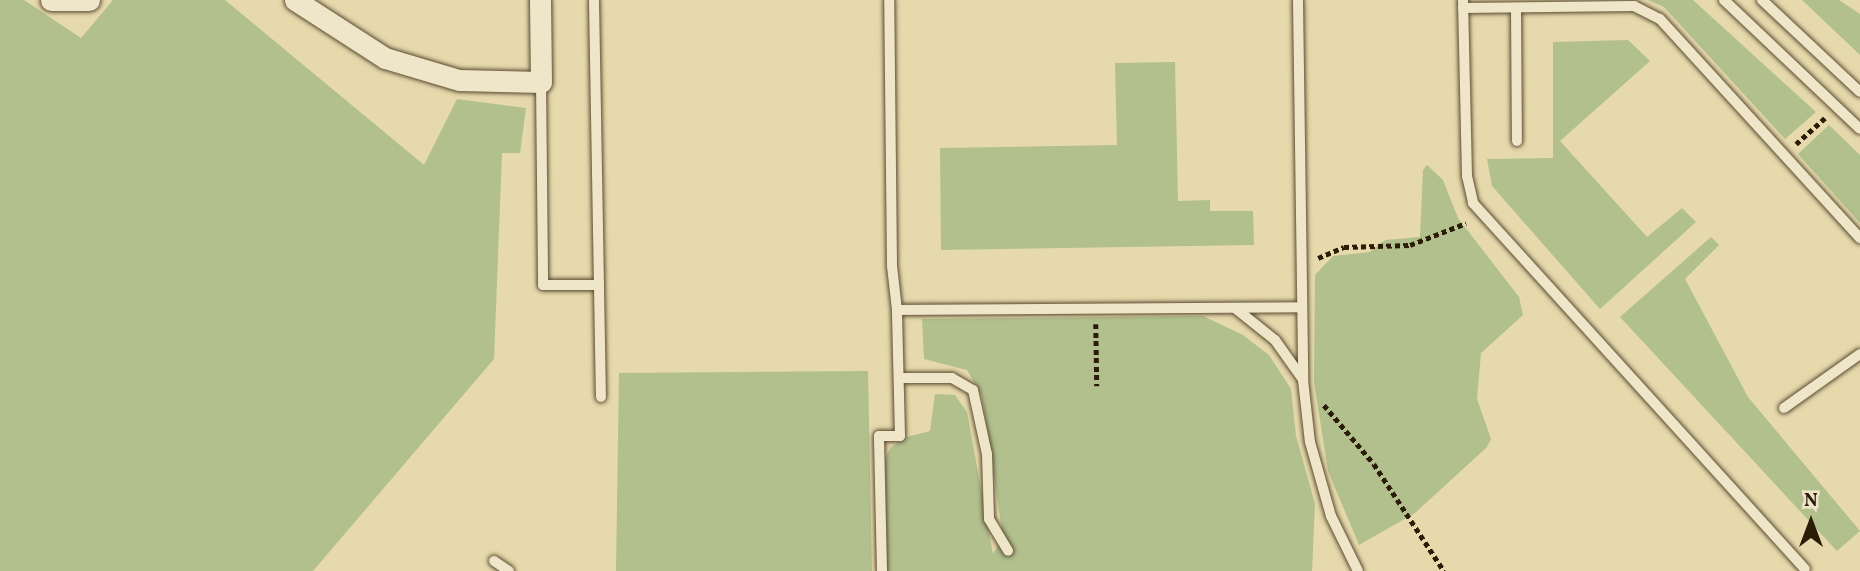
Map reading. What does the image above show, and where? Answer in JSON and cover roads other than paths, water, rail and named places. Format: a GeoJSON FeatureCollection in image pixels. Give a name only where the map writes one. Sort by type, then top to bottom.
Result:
{"type":"FeatureCollection","features":[{"type":"Feature","properties":{"kind":"street"},"geometry":{"type":"LineString","coordinates":[[51,0],[89,0]]}},
{"type":"Feature","properties":{"kind":"street"},"geometry":{"type":"LineString","coordinates":[[295,0],[385,58],[459,80],[541,82],[540,0]]}},
{"type":"Feature","properties":{"kind":"lane"},"geometry":{"type":"LineString","coordinates":[[594,0],[601,397]]}},
{"type":"Feature","properties":{"kind":"lane"},"geometry":{"type":"LineString","coordinates":[[882,571],[879,436],[900,436],[897,310],[891,266],[889,0]]}},
{"type":"Feature","properties":{"kind":"lane"},"geometry":{"type":"LineString","coordinates":[[1298,0],[1303,380],[1310,442],[1331,516],[1358,571]]}},
{"type":"Feature","properties":{"kind":"lane"},"geometry":{"type":"LineString","coordinates":[[1724,0],[1860,129]]}},
{"type":"Feature","properties":{"kind":"lane"},"geometry":{"type":"LineString","coordinates":[[1762,0],[1860,92]]}},
{"type":"Feature","properties":{"kind":"lane"},"geometry":{"type":"LineString","coordinates":[[1805,569],[1473,203],[1467,176],[1463,4],[1516,8],[1634,6],[1660,19],[1786,153],[1860,238]]}},
{"type":"Feature","properties":{"kind":"lane"},"geometry":{"type":"LineString","coordinates":[[1516,8],[1517,141]]}},
{"type":"Feature","properties":{"kind":"lane"},"geometry":{"type":"LineString","coordinates":[[541,82],[543,285],[599,285]]}},
{"type":"Feature","properties":{"kind":"lane"},"geometry":{"type":"LineString","coordinates":[[897,310],[1301,307]]}},
{"type":"Feature","properties":{"kind":"lane"},"geometry":{"type":"LineString","coordinates":[[1235,308],[1275,340],[1303,380]]}},
{"type":"Feature","properties":{"kind":"lane"},"geometry":{"type":"LineString","coordinates":[[1784,408],[1860,354]]}},
{"type":"Feature","properties":{"kind":"lane"},"geometry":{"type":"LineString","coordinates":[[899,378],[952,378],[973,390],[987,454],[989,519],[1008,551]]}},
{"type":"Feature","properties":{"kind":"lane"},"geometry":{"type":"LineString","coordinates":[[494,561],[509,571]]}}]}
